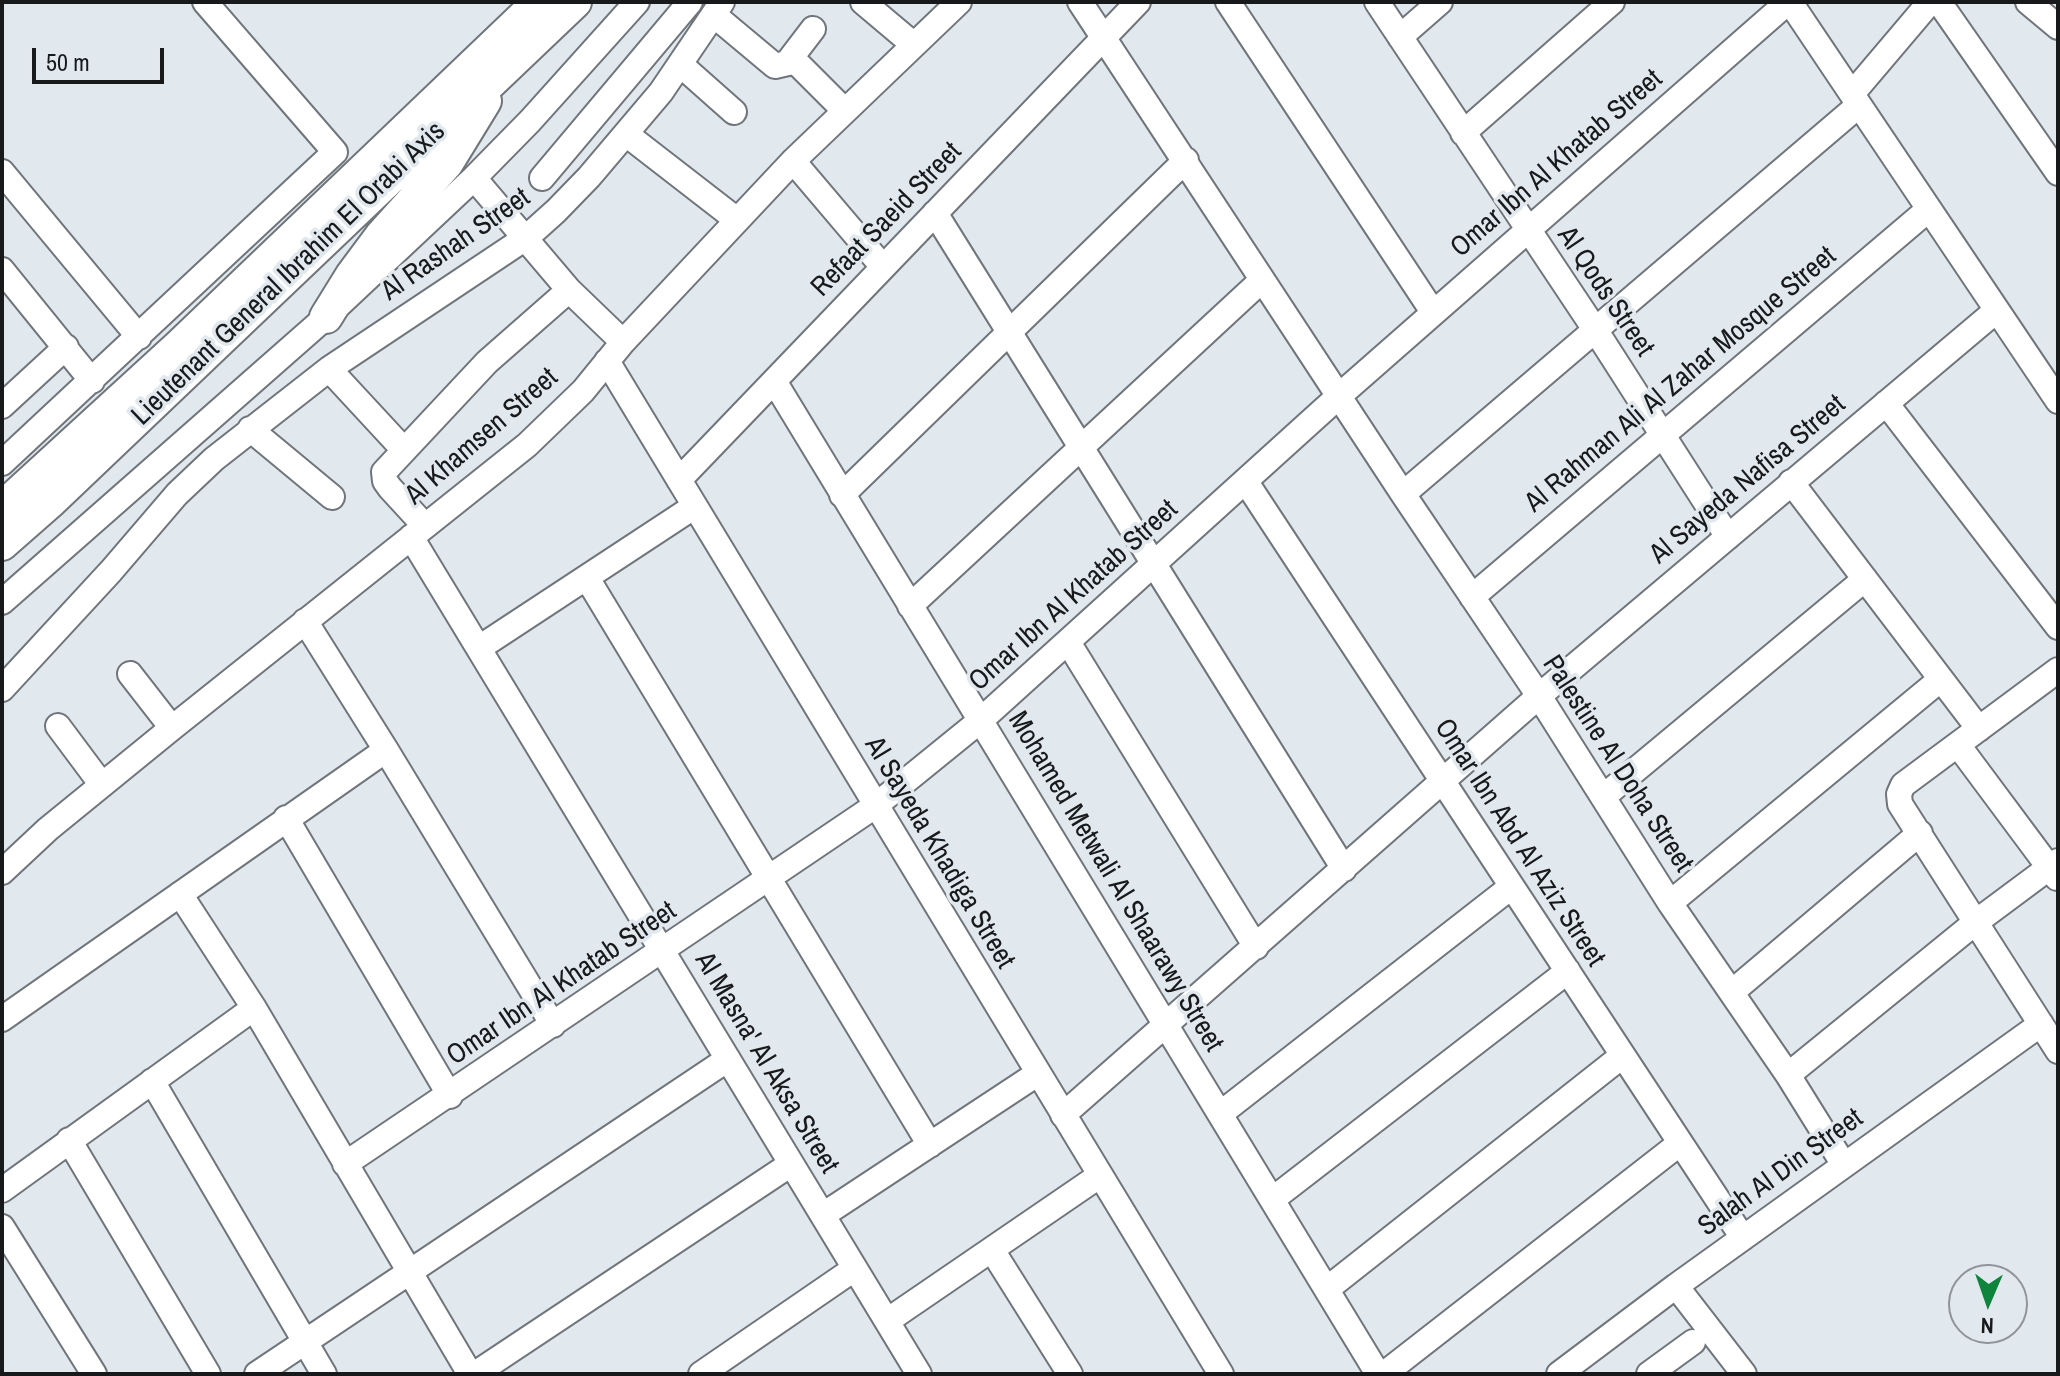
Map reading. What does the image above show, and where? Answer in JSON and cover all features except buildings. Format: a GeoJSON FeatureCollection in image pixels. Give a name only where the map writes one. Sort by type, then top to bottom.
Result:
{"type":"FeatureCollection","features":[{"type":"Feature","properties":{"kind":"main road","name":"Lieutenant General Ibrahim El Orabi Axis"},"geometry":{"type":"LineString","coordinates":[[2,508],[179,346],[539,2]]}},
{"type":"Feature","properties":{"kind":"main road","name":"Lieutenant General Ibrahim El Orabi Axis"},"geometry":{"type":"LineString","coordinates":[[2,544],[51,501],[575,2]]}},
{"type":"Feature","properties":{"kind":"main road"},"geometry":{"type":"LineString","coordinates":[[326,317],[373,245],[454,153],[497,77]]}},
{"type":"Feature","properties":{"kind":"street"},"geometry":{"type":"LineString","coordinates":[[2,463],[335,152],[205,2]]}},
{"type":"Feature","properties":{"kind":"street"},"geometry":{"type":"LineString","coordinates":[[2,602],[326,317],[474,178],[637,2]]}},
{"type":"Feature","properties":{"kind":"street"},"geometry":{"type":"LineString","coordinates":[[542,178],[690,2]]}},
{"type":"Feature","properties":{"kind":"street"},"geometry":{"type":"LineString","coordinates":[[863,2],[914,45]]}},
{"type":"Feature","properties":{"kind":"street","name":"Al Khamsen Street"},"geometry":{"type":"LineString","coordinates":[[2,872],[48,829],[172,728],[527,445],[583,391],[615,351],[793,161],[959,2]]}},
{"type":"Feature","properties":{"kind":"street","name":"Palestine Al Doha Street"},"geometry":{"type":"LineString","coordinates":[[1080,2],[1539,696],[1670,903],[1788,1075],[1844,1165]]}},
{"type":"Feature","properties":{"kind":"street","name":"Refaat Saeid Street"},"geometry":{"type":"LineString","coordinates":[[679,480],[1138,2]]}},
{"type":"Feature","properties":{"kind":"street"},"geometry":{"type":"LineString","coordinates":[[1228,2],[1433,312]]}},
{"type":"Feature","properties":{"kind":"street","name":"Al Qods Street"},"geometry":{"type":"LineString","coordinates":[[1377,2],[1596,331],[1728,537]]}},
{"type":"Feature","properties":{"kind":"street"},"geometry":{"type":"LineString","coordinates":[[1400,37],[1440,2]]}},
{"type":"Feature","properties":{"kind":"street"},"geometry":{"type":"LineString","coordinates":[[1463,133],[1612,2]]}},
{"type":"Feature","properties":{"kind":"street"},"geometry":{"type":"LineString","coordinates":[[1789,2],[1997,310],[2050,370],[2058,401]]}},
{"type":"Feature","properties":{"kind":"street","name":"Omar Ibn Al Khatab Street"},"geometry":{"type":"LineString","coordinates":[[345,1164],[450,1096],[875,806],[981,720],[1433,312],[1789,2]]}},
{"type":"Feature","properties":{"kind":"street"},"geometry":{"type":"LineString","coordinates":[[1403,494],[1596,331],[1856,99],[1930,2]]}},
{"type":"Feature","properties":{"kind":"street"},"geometry":{"type":"LineString","coordinates":[[1939,2],[2058,173]]}},
{"type":"Feature","properties":{"kind":"street"},"geometry":{"type":"LineString","coordinates":[[2028,2],[2058,27]]}},
{"type":"Feature","properties":{"kind":"street"},"geometry":{"type":"LineString","coordinates":[[718,9],[775,66],[787,63],[799,65],[845,111]]}},
{"type":"Feature","properties":{"kind":"street","name":"Al Rashah Street"},"geometry":{"type":"LineString","coordinates":[[2,689],[177,494],[214,459],[329,369],[527,237],[589,177],[626,134],[681,65],[718,9]]}},
{"type":"Feature","properties":{"kind":"street"},"geometry":{"type":"LineString","coordinates":[[787,63],[813,29]]}},
{"type":"Feature","properties":{"kind":"street"},"geometry":{"type":"LineString","coordinates":[[681,65],[734,112]]}},
{"type":"Feature","properties":{"kind":"street"},"geometry":{"type":"LineString","coordinates":[[626,134],[737,220]]}},
{"type":"Feature","properties":{"kind":"street"},"geometry":{"type":"LineString","coordinates":[[842,495],[1186,160]]}},
{"type":"Feature","properties":{"kind":"street"},"geometry":{"type":"LineString","coordinates":[[793,161],[883,267]]}},
{"type":"Feature","properties":{"kind":"street"},"geometry":{"type":"LineString","coordinates":[[2,172],[139,337]]}},
{"type":"Feature","properties":{"kind":"street","name":"Al Sayeda Khadiga Street"},"geometry":{"type":"LineString","coordinates":[[474,178],[527,237],[615,351],[679,480],[1221,1374]]}},
{"type":"Feature","properties":{"kind":"street","name":"Al Rahman Ali Al Zahar Mosque Street"},"geometry":{"type":"LineString","coordinates":[[1472,597],[1661,433],[1929,209]]}},
{"type":"Feature","properties":{"kind":"street"},"geometry":{"type":"LineString","coordinates":[[935,213],[1344,869]]}},
{"type":"Feature","properties":{"kind":"street"},"geometry":{"type":"LineString","coordinates":[[2,271],[92,381]]}},
{"type":"Feature","properties":{"kind":"street"},"geometry":{"type":"LineString","coordinates":[[910,606],[1262,280]]}},
{"type":"Feature","properties":{"kind":"street"},"geometry":{"type":"LineString","coordinates":[[329,369],[404,450],[487,362],[569,290]]}},
{"type":"Feature","properties":{"kind":"street","name":"Al Sayeda Nafisa Street"},"geometry":{"type":"LineString","coordinates":[[1063,1115],[1539,696],[1997,310]]}},
{"type":"Feature","properties":{"kind":"street"},"geometry":{"type":"LineString","coordinates":[[2,406],[66,347]]}},
{"type":"Feature","properties":{"kind":"street","name":"Mohamed Metwali Al Shaarawy Street"},"geometry":{"type":"LineString","coordinates":[[774,381],[1381,1374]]}},
{"type":"Feature","properties":{"kind":"street"},"geometry":{"type":"LineString","coordinates":[[1886,403],[2058,627]]}},
{"type":"Feature","properties":{"kind":"street"},"geometry":{"type":"LineString","coordinates":[[250,429],[332,497]]}},
{"type":"Feature","properties":{"kind":"street","name":"Al Masna' Al Aksa Street"},"geometry":{"type":"LineString","coordinates":[[404,450],[384,472],[385,481],[418,531],[479,648],[919,1374]]}},
{"type":"Feature","properties":{"kind":"street","name":"Omar Ibn Abd Al Aziz Street"},"geometry":{"type":"LineString","coordinates":[[1246,482],[1743,1238]]}},
{"type":"Feature","properties":{"kind":"street"},"geometry":{"type":"LineString","coordinates":[[1791,482],[1979,729]]}},
{"type":"Feature","properties":{"kind":"street"},"geometry":{"type":"LineString","coordinates":[[479,648],[695,506]]}},
{"type":"Feature","properties":{"kind":"street"},"geometry":{"type":"LineString","coordinates":[[587,578],[930,1145]]}},
{"type":"Feature","properties":{"kind":"street"},"geometry":{"type":"LineString","coordinates":[[1603,797],[1865,579]]}},
{"type":"Feature","properties":{"kind":"street"},"geometry":{"type":"LineString","coordinates":[[305,621],[553,1025]]}},
{"type":"Feature","properties":{"kind":"street"},"geometry":{"type":"LineString","coordinates":[[1068,642],[1256,947]]}},
{"type":"Feature","properties":{"kind":"street"},"geometry":{"type":"LineString","coordinates":[[2053,1040],[1900,804],[1899,794],[1903,785],[2058,670]]}},
{"type":"Feature","properties":{"kind":"street"},"geometry":{"type":"LineString","coordinates":[[130,674],[172,728]]}},
{"type":"Feature","properties":{"kind":"street"},"geometry":{"type":"LineString","coordinates":[[1670,903],[1941,679]]}},
{"type":"Feature","properties":{"kind":"street"},"geometry":{"type":"LineString","coordinates":[[58,726],[102,785]]}},
{"type":"Feature","properties":{"kind":"street"},"geometry":{"type":"LineString","coordinates":[[1788,1075],[1976,922],[2055,869],[1958,745]]}},
{"type":"Feature","properties":{"kind":"street"},"geometry":{"type":"LineString","coordinates":[[2,1019],[386,750]]}},
{"type":"Feature","properties":{"kind":"street"},"geometry":{"type":"LineString","coordinates":[[286,818],[450,1096]]}},
{"type":"Feature","properties":{"kind":"street"},"geometry":{"type":"LineString","coordinates":[[1732,992],[1920,833]]}},
{"type":"Feature","properties":{"kind":"street"},"geometry":{"type":"LineString","coordinates":[[1220,1114],[1511,887]]}},
{"type":"Feature","properties":{"kind":"street"},"geometry":{"type":"LineString","coordinates":[[180,894],[254,1008],[409,1273],[473,1374],[791,1164]]}},
{"type":"Feature","properties":{"kind":"street"},"geometry":{"type":"LineString","coordinates":[[1273,1199],[1568,971]]}},
{"type":"Feature","properties":{"kind":"street"},"geometry":{"type":"LineString","coordinates":[[2,1190],[254,1008]]}},
{"type":"Feature","properties":{"kind":"street","name":"Salah Al Din Street"},"geometry":{"type":"LineString","coordinates":[[1559,1374],[1844,1165],[2053,1040]]}},
{"type":"Feature","properties":{"kind":"street"},"geometry":{"type":"LineString","coordinates":[[1327,1289],[1622,1056]]}},
{"type":"Feature","properties":{"kind":"street"},"geometry":{"type":"LineString","coordinates":[[257,1374],[728,1059]]}},
{"type":"Feature","properties":{"kind":"street"},"geometry":{"type":"LineString","coordinates":[[823,1215],[1037,1074]]}},
{"type":"Feature","properties":{"kind":"street"},"geometry":{"type":"LineString","coordinates":[[152,1081],[324,1374]]}},
{"type":"Feature","properties":{"kind":"street"},"geometry":{"type":"LineString","coordinates":[[69,1140],[208,1374]]}},
{"type":"Feature","properties":{"kind":"street"},"geometry":{"type":"LineString","coordinates":[[1381,1374],[1679,1144]]}},
{"type":"Feature","properties":{"kind":"street"},"geometry":{"type":"LineString","coordinates":[[887,1321],[1099,1176]]}},
{"type":"Feature","properties":{"kind":"street"},"geometry":{"type":"LineString","coordinates":[[2,1227],[94,1374]]}},
{"type":"Feature","properties":{"kind":"street"},"geometry":{"type":"LineString","coordinates":[[992,1250],[1070,1374]]}},
{"type":"Feature","properties":{"kind":"street"},"geometry":{"type":"LineString","coordinates":[[701,1374],[854,1269]]}},
{"type":"Feature","properties":{"kind":"street"},"geometry":{"type":"LineString","coordinates":[[1676,1286],[1744,1374]]}},
{"type":"Feature","properties":{"kind":"street"},"geometry":{"type":"LineString","coordinates":[[1649,1374],[1684,1357]]}}]}
